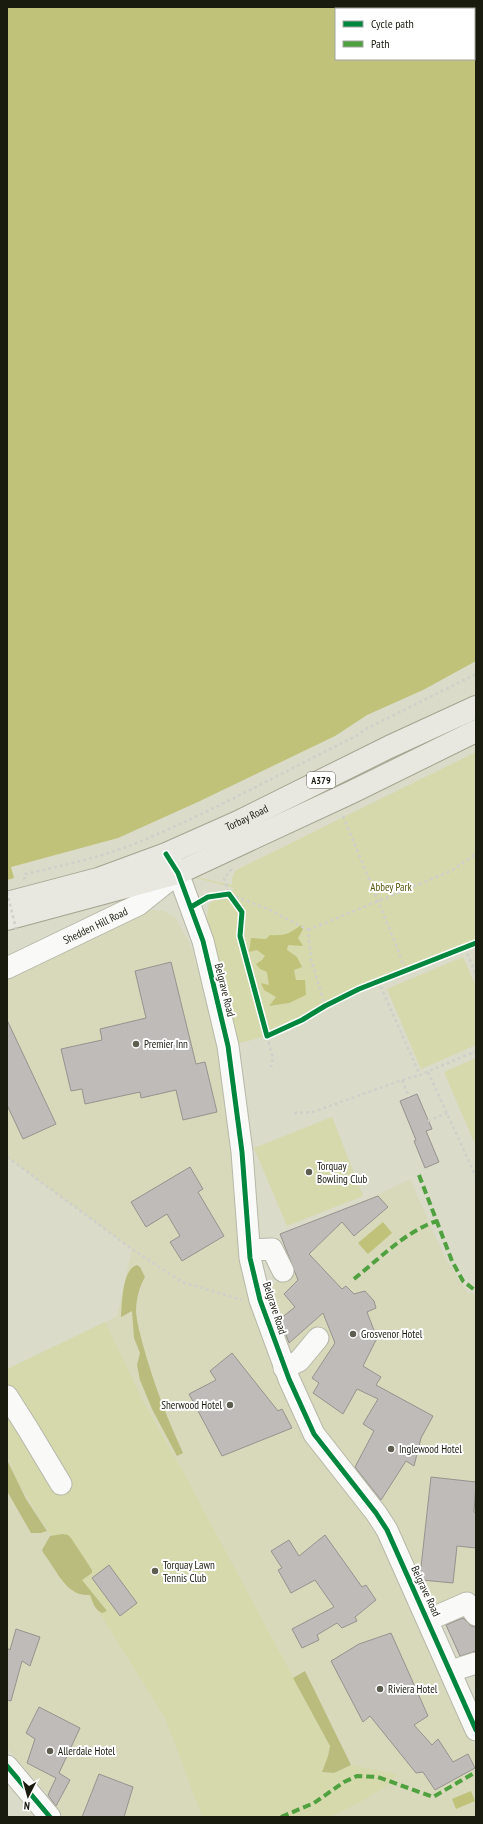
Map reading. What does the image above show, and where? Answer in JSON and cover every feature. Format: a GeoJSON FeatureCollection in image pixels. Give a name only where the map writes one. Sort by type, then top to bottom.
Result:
{"type":"FeatureCollection","features":[{"type":"Feature","properties":{"kind":"main road","name":"Torbay Road"},"geometry":{"type":"LineString","coordinates":[[7,903],[98,879],[166,854],[238,822],[388,747],[476,707]]}},
{"type":"Feature","properties":{"kind":"main road","name":"Torbay Road"},"geometry":{"type":"LineString","coordinates":[[12,926],[178,873],[352,792],[476,731]]}},
{"type":"Feature","properties":{"kind":"street","name":"Belgrave Road"},"geometry":{"type":"LineString","coordinates":[[166,854],[178,873],[203,941],[228,1046],[242,1152],[250,1250],[260,1300],[284,1368],[314,1434],[376,1513],[387,1530],[476,1730]]}},
{"type":"Feature","properties":{"kind":"street","name":"Shedden Hill Road"},"geometry":{"type":"LineString","coordinates":[[7,968],[138,905],[178,873]]}},
{"type":"Feature","properties":{"kind":"street"},"geometry":{"type":"LineString","coordinates":[[250,1250],[272,1249],[283,1271]]}},
{"type":"Feature","properties":{"kind":"street"},"geometry":{"type":"LineString","coordinates":[[284,1368],[299,1361],[318,1338]]}},
{"type":"Feature","properties":{"kind":"street"},"geometry":{"type":"LineString","coordinates":[[7,1396],[60,1484]]}},
{"type":"Feature","properties":{"kind":"street"},"geometry":{"type":"LineString","coordinates":[[428,1620],[467,1603],[476,1615]]}},
{"type":"Feature","properties":{"kind":"street"},"geometry":{"type":"LineString","coordinates":[[451,1671],[476,1663]]}},
{"type":"Feature","properties":{"kind":"street"},"geometry":{"type":"LineString","coordinates":[[7,1766],[50,1817]]}},
{"type":"Feature","properties":{"kind":"path"},"geometry":{"type":"LineString","coordinates":[[25,878],[25,874],[83,860],[143,840],[200,815],[476,674]]}},
{"type":"Feature","properties":{"kind":"path"},"geometry":{"type":"LineString","coordinates":[[341,744],[343,749]]}},
{"type":"Feature","properties":{"kind":"path"},"geometry":{"type":"LineString","coordinates":[[342,813],[398,947],[405,971]]}},
{"type":"Feature","properties":{"kind":"path"},"geometry":{"type":"LineString","coordinates":[[308,930],[451,871],[476,854]]}},
{"type":"Feature","properties":{"kind":"path"},"geometry":{"type":"LineString","coordinates":[[7,892],[12,926]]}},
{"type":"Feature","properties":{"kind":"path"},"geometry":{"type":"LineString","coordinates":[[222,895],[229,894],[270,910],[308,930]]}},
{"type":"Feature","properties":{"kind":"path"},"geometry":{"type":"LineString","coordinates":[[229,894],[238,906]]}},
{"type":"Feature","properties":{"kind":"path"},"geometry":{"type":"LineString","coordinates":[[308,930],[311,959],[325,1006]]}},
{"type":"Feature","properties":{"kind":"path"},"geometry":{"type":"LineString","coordinates":[[459,950],[471,945]]}},
{"type":"Feature","properties":{"kind":"path"},"geometry":{"type":"LineString","coordinates":[[465,948],[476,974]]}},
{"type":"Feature","properties":{"kind":"path"},"geometry":{"type":"LineString","coordinates":[[398,974],[412,968]]}},
{"type":"Feature","properties":{"kind":"path"},"geometry":{"type":"LineString","coordinates":[[372,984],[385,978]]}},
{"type":"Feature","properties":{"kind":"path"},"geometry":{"type":"LineString","coordinates":[[378,981],[420,1075]]}},
{"type":"Feature","properties":{"kind":"path"},"geometry":{"type":"LineString","coordinates":[[319,1009],[332,1002]]}},
{"type":"Feature","properties":{"kind":"path"},"geometry":{"type":"LineString","coordinates":[[265,1028],[273,1058],[271,1068]]}},
{"type":"Feature","properties":{"kind":"path"},"geometry":{"type":"LineString","coordinates":[[267,1036],[274,1033]]}},
{"type":"Feature","properties":{"kind":"path"},"geometry":{"type":"LineString","coordinates":[[294,1113],[313,1112],[420,1075],[476,1051]]}},
{"type":"Feature","properties":{"kind":"path"},"geometry":{"type":"LineString","coordinates":[[428,1072],[476,1177]]}},
{"type":"Feature","properties":{"kind":"path"},"geometry":{"type":"LineString","coordinates":[[402,1080],[409,1098]]}},
{"type":"Feature","properties":{"kind":"path"},"geometry":{"type":"LineString","coordinates":[[428,1121],[447,1113]]}},
{"type":"Feature","properties":{"kind":"path"},"geometry":{"type":"LineString","coordinates":[[7,1157],[132,1249],[182,1282],[245,1300],[260,1300]]}},
{"type":"Feature","properties":{"kind":"shaded area"},"geometry":{"type":"Polygon","coordinates":[[[7,7],[476,7],[476,661],[423,690],[367,715],[335,736],[200,801],[118,838],[11,867],[14,878],[7,880],[7,7]]]}},
{"type":"Feature","properties":{"kind":"shaded area"},"geometry":{"type":"Polygon","coordinates":[[[152,910],[164,911],[175,917],[190,944],[211,1013],[224,1078],[255,1309],[268,1357],[294,1412],[370,1518],[467,1728],[476,1751],[476,1817],[330,1817],[359,1803],[397,1774],[351,1765],[330,1746],[185,1475],[144,1403],[105,1322],[117,1316],[132,1249],[7,1157],[7,979],[59,955],[137,914],[152,910]]]}},
{"type":"Feature","properties":{"kind":"shaded area"},"geometry":{"type":"Polygon","coordinates":[[[301,925],[303,929],[298,938],[303,946],[288,945],[287,950],[297,957],[302,967],[294,970],[296,980],[305,980],[306,995],[289,1003],[269,1006],[276,997],[264,990],[261,983],[269,985],[267,972],[260,969],[256,964],[265,956],[257,950],[249,952],[251,938],[266,939],[270,935],[283,935],[301,925]]]}},
{"type":"Feature","properties":{"kind":"shaded area"},"geometry":{"type":"Polygon","coordinates":[[[410,1179],[445,1258],[468,1293],[476,1294],[476,1655],[462,1659],[420,1580],[308,1404],[266,1291],[318,1246],[358,1204],[410,1179]]]}},
{"type":"Feature","properties":{"kind":"shaded area"},"geometry":{"type":"Polygon","coordinates":[[[383,1222],[392,1233],[368,1254],[358,1243],[383,1222]]]}},
{"type":"Feature","properties":{"kind":"shaded area"},"geometry":{"type":"Polygon","coordinates":[[[137,1265],[140,1267],[145,1277],[140,1289],[137,1303],[136,1312],[138,1324],[156,1386],[183,1453],[177,1456],[152,1409],[140,1380],[137,1365],[140,1353],[134,1338],[132,1311],[121,1317],[124,1288],[128,1273],[137,1265]]]}},
{"type":"Feature","properties":{"kind":"shaded area"},"geometry":{"type":"Polygon","coordinates":[[[7,1454],[15,1478],[165,1718],[202,1817],[64,1817],[48,1795],[7,1748],[7,1454]]]}},
{"type":"Feature","properties":{"kind":"shaded area"},"geometry":{"type":"Polygon","coordinates":[[[7,1460],[26,1499],[47,1531],[41,1533],[31,1533],[7,1491],[7,1460]]]}},
{"type":"Feature","properties":{"kind":"shaded area"},"geometry":{"type":"Polygon","coordinates":[[[63,1534],[68,1535],[71,1538],[92,1570],[92,1573],[82,1580],[107,1611],[102,1613],[97,1609],[90,1595],[75,1592],[68,1587],[44,1554],[42,1550],[50,1536],[63,1534]]]}},
{"type":"Feature","properties":{"kind":"shaded area"},"geometry":{"type":"Polygon","coordinates":[[[305,1671],[351,1765],[334,1773],[322,1772],[330,1746],[293,1678],[305,1671]]]}},
{"type":"Feature","properties":{"kind":"shaded area"},"geometry":{"type":"Polygon","coordinates":[[[471,1791],[475,1801],[456,1809],[452,1799],[471,1791]]]}},
{"type":"Feature","properties":{"kind":"green space","name":"Abbey Park"},"geometry":{"type":"Polygon","coordinates":[[[476,752],[476,943],[359,989],[325,1006],[302,1020],[267,1036],[228,1046],[203,941],[209,904],[216,900],[224,899],[234,888],[178,873],[232,885],[232,878],[236,870],[476,752]]]}},
{"type":"Feature","properties":{"kind":"green space"},"geometry":{"type":"Polygon","coordinates":[[[463,957],[476,986],[476,1045],[421,1069],[387,989],[463,957]]]}},
{"type":"Feature","properties":{"kind":"green space"},"geometry":{"type":"Polygon","coordinates":[[[476,1058],[476,1141],[474,1142],[444,1072],[476,1058]]]}},
{"type":"Feature","properties":{"kind":"green space","name":"Torquay Bowling Club"},"geometry":{"type":"Polygon","coordinates":[[[332,1117],[363,1196],[287,1226],[254,1148],[332,1117]]]}},
{"type":"Feature","properties":{"kind":"green space","name":"Torquay Lawn Tennis Club"},"geometry":{"type":"Polygon","coordinates":[[[105,1322],[144,1403],[185,1475],[330,1746],[322,1772],[334,1773],[351,1765],[397,1774],[386,1786],[359,1803],[330,1817],[202,1817],[165,1718],[15,1478],[7,1454],[7,1369],[105,1322]]]}},
{"type":"Feature","properties":{"kind":"building","name":"Premier Inn"},"geometry":{"type":"Polygon","coordinates":[[[171,962],[196,1064],[205,1062],[217,1112],[183,1120],[176,1090],[141,1098],[140,1092],[85,1104],[82,1089],[71,1091],[61,1049],[102,1040],[100,1029],[146,1018],[135,971],[171,962]]]}},
{"type":"Feature","properties":{"kind":"building"},"geometry":{"type":"Polygon","coordinates":[[[7,1020],[56,1124],[23,1139],[7,1105],[7,1020]]]}},
{"type":"Feature","properties":{"kind":"building"},"geometry":{"type":"Polygon","coordinates":[[[417,1094],[432,1129],[426,1131],[439,1162],[425,1168],[414,1141],[416,1140],[400,1101],[417,1094]]]}},
{"type":"Feature","properties":{"kind":"building"},"geometry":{"type":"Polygon","coordinates":[[[190,1167],[203,1189],[198,1192],[224,1236],[182,1261],[170,1242],[180,1236],[167,1214],[146,1227],[131,1202],[190,1167]]]}},
{"type":"Feature","properties":{"kind":"building"},"geometry":{"type":"Polygon","coordinates":[[[378,1196],[388,1207],[354,1236],[342,1222],[309,1254],[342,1289],[346,1286],[354,1294],[365,1291],[374,1301],[376,1308],[367,1312],[377,1338],[363,1366],[381,1377],[376,1385],[433,1416],[421,1438],[414,1466],[406,1461],[381,1500],[355,1467],[374,1431],[363,1424],[378,1399],[357,1389],[343,1414],[313,1393],[319,1383],[312,1378],[335,1343],[323,1313],[289,1343],[280,1319],[295,1307],[284,1294],[298,1280],[280,1234],[378,1196]]]}},
{"type":"Feature","properties":{"kind":"building","name":"Sherwood Hotel"},"geometry":{"type":"Polygon","coordinates":[[[232,1353],[278,1411],[282,1409],[292,1428],[222,1456],[189,1394],[216,1380],[210,1371],[232,1353]]]}},
{"type":"Feature","properties":{"kind":"building"},"geometry":{"type":"Polygon","coordinates":[[[431,1477],[476,1482],[474,1512],[476,1513],[476,1548],[457,1546],[453,1583],[422,1580],[420,1576],[431,1477]]]}},
{"type":"Feature","properties":{"kind":"building"},"geometry":{"type":"Polygon","coordinates":[[[325,1535],[362,1587],[366,1585],[376,1600],[355,1617],[357,1621],[342,1628],[337,1623],[317,1635],[319,1640],[302,1648],[292,1629],[334,1607],[315,1580],[291,1593],[278,1570],[282,1568],[271,1551],[289,1540],[299,1556],[325,1535]]]}},
{"type":"Feature","properties":{"kind":"building"},"geometry":{"type":"Polygon","coordinates":[[[109,1565],[137,1603],[120,1616],[92,1578],[109,1565]]]}},
{"type":"Feature","properties":{"kind":"building"},"geometry":{"type":"Polygon","coordinates":[[[463,1618],[471,1626],[476,1627],[476,1651],[460,1656],[446,1625],[463,1618]]]}},
{"type":"Feature","properties":{"kind":"building"},"geometry":{"type":"Polygon","coordinates":[[[16,1629],[40,1637],[30,1666],[22,1661],[11,1701],[7,1700],[7,1648],[10,1650],[16,1629]]]}},
{"type":"Feature","properties":{"kind":"building","name":"Riviera Hotel"},"geometry":{"type":"Polygon","coordinates":[[[391,1633],[428,1716],[414,1725],[432,1745],[438,1739],[453,1762],[468,1754],[475,1768],[435,1790],[423,1772],[416,1773],[370,1716],[363,1722],[331,1661],[359,1644],[391,1633]]]}},
{"type":"Feature","properties":{"kind":"building","name":"Allerdale Hotel"},"geometry":{"type":"Polygon","coordinates":[[[39,1707],[80,1728],[59,1773],[70,1780],[56,1806],[48,1795],[56,1778],[27,1763],[35,1739],[26,1733],[39,1707]]]}},
{"type":"Feature","properties":{"kind":"building"},"geometry":{"type":"Polygon","coordinates":[[[99,1774],[133,1787],[124,1817],[82,1817],[99,1774]]]}},
{"type":"Feature","properties":{"kind":"marked path"},"geometry":{"type":"LineString","coordinates":[[419,1175],[452,1261],[463,1281],[476,1291]]}},
{"type":"Feature","properties":{"kind":"marked path"},"geometry":{"type":"LineString","coordinates":[[354,1279],[383,1254],[414,1231],[437,1221]]}},
{"type":"Feature","properties":{"kind":"marked path"},"geometry":{"type":"LineString","coordinates":[[281,1817],[314,1803],[344,1782],[357,1776],[378,1777],[433,1797],[476,1772]]}},
{"type":"Feature","properties":{"kind":"cycle path"},"geometry":{"type":"LineString","coordinates":[[166,854],[178,873],[203,941],[228,1046],[242,1152],[250,1258],[260,1300],[289,1379],[314,1434],[376,1513],[387,1530],[476,1730]]}},
{"type":"Feature","properties":{"kind":"cycle path"},"geometry":{"type":"LineString","coordinates":[[191,907],[208,897],[229,894],[242,912],[240,936],[267,1036],[302,1020],[325,1006],[359,989],[476,943]]}},
{"type":"Feature","properties":{"kind":"cycle path"},"geometry":{"type":"LineString","coordinates":[[7,1766],[50,1817]]}},
{"type":"Feature","properties":{"kind":"place","name":"Premier Inn"},"geometry":{"type":"Point","coordinates":[136,1044]}},
{"type":"Feature","properties":{"kind":"place","name":"Torquay Bowling Club"},"geometry":{"type":"Point","coordinates":[309,1172]}},
{"type":"Feature","properties":{"kind":"place","name":"Grosvenor Hotel"},"geometry":{"type":"Point","coordinates":[353,1334]}},
{"type":"Feature","properties":{"kind":"place","name":"Sherwood Hotel"},"geometry":{"type":"Point","coordinates":[230,1405]}},
{"type":"Feature","properties":{"kind":"place","name":"Inglewood Hotel"},"geometry":{"type":"Point","coordinates":[391,1449]}},
{"type":"Feature","properties":{"kind":"place","name":"Torquay Lawn Tennis Club"},"geometry":{"type":"Point","coordinates":[155,1571]}},
{"type":"Feature","properties":{"kind":"place","name":"Riviera Hotel"},"geometry":{"type":"Point","coordinates":[380,1689]}},
{"type":"Feature","properties":{"kind":"place","name":"Allerdale Hotel"},"geometry":{"type":"Point","coordinates":[50,1751]}}]}
